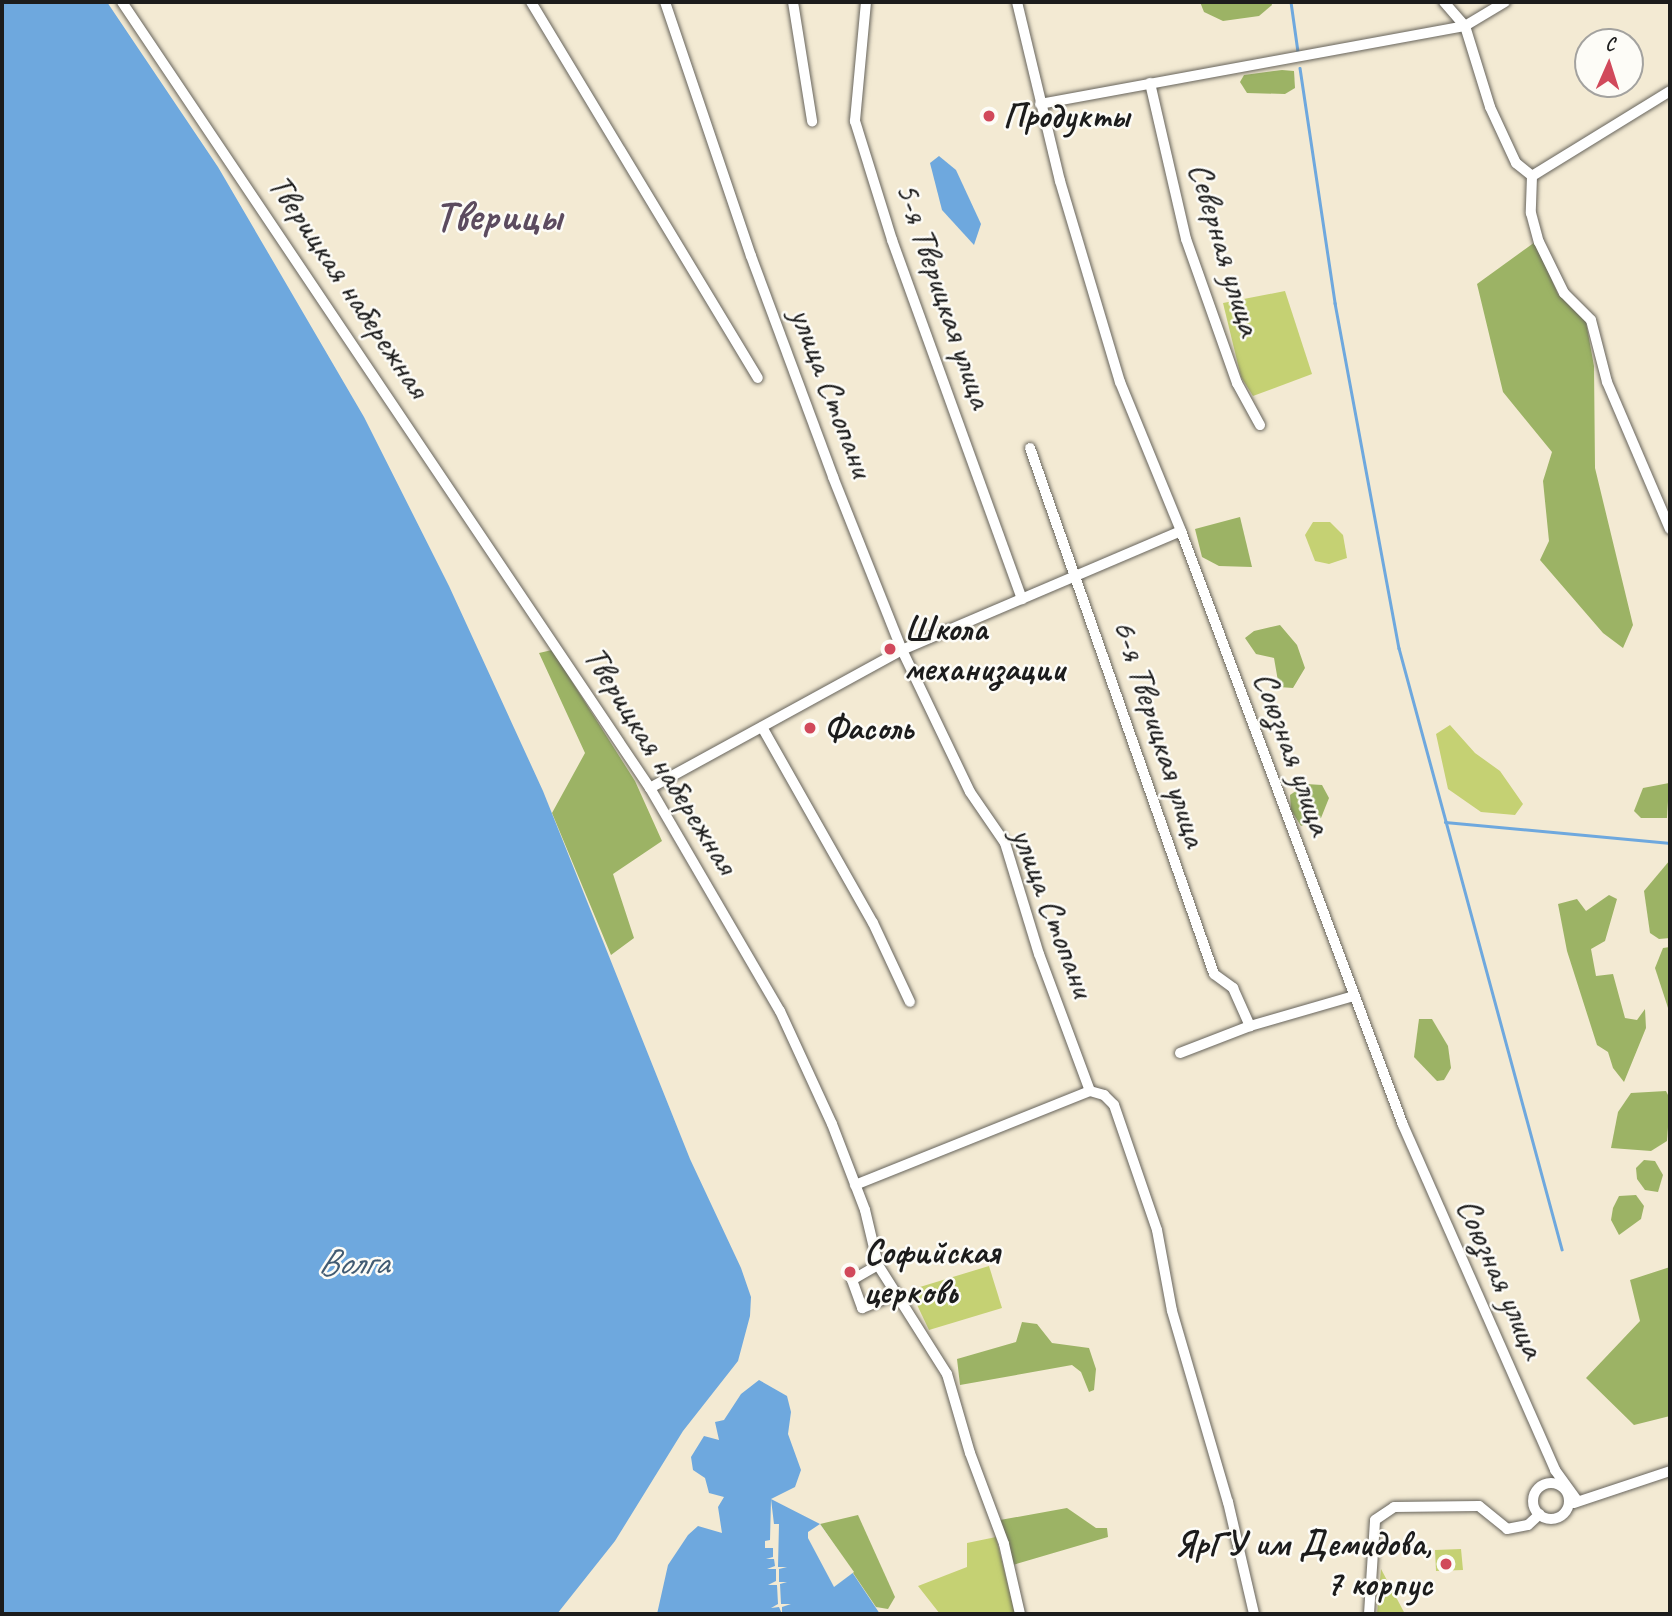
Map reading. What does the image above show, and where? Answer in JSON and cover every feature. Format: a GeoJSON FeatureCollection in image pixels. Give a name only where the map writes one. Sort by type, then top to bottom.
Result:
{"type":"FeatureCollection","features":[{"type":"Feature","properties":{"kind":"street","name":"Тверицкая набережная"},"geometry":{"type":"LineString","coordinates":[[122,2],[650,788],[780,1011],[855,1185],[878,1265],[947,1374],[970,1453],[1004,1544],[1020,1614]]}},
{"type":"Feature","properties":{"kind":"street"},"geometry":{"type":"LineString","coordinates":[[531,2],[758,378]]}},
{"type":"Feature","properties":{"kind":"street","name":"улица Стопани"},"geometry":{"type":"LineString","coordinates":[[666,2],[751,256],[902,650],[970,792],[1005,843],[1039,954],[1090,1091]]}},
{"type":"Feature","properties":{"kind":"street"},"geometry":{"type":"LineString","coordinates":[[793,2],[812,121]]}},
{"type":"Feature","properties":{"kind":"street","name":"5-я Тверицкая улица"},"geometry":{"type":"LineString","coordinates":[[866,2],[855,121],[892,240],[1022,599]]}},
{"type":"Feature","properties":{"kind":"street","name":"Союзная улица"},"geometry":{"type":"LineString","coordinates":[[1017,2],[1040,104],[1087,280],[1120,382],[1181,531],[1403,1125],[1573,1503]]}},
{"type":"Feature","properties":{"kind":"street"},"geometry":{"type":"LineString","coordinates":[[1444,2],[1465,26],[1490,107],[1517,163],[1532,176]]}},
{"type":"Feature","properties":{"kind":"street"},"geometry":{"type":"LineString","coordinates":[[1040,104],[1150,83],[1311,58],[1465,26],[1505,2]]}},
{"type":"Feature","properties":{"kind":"street","name":"Северная улица"},"geometry":{"type":"LineString","coordinates":[[1150,83],[1186,239],[1237,383],[1261,425]]}},
{"type":"Feature","properties":{"kind":"street"},"geometry":{"type":"LineString","coordinates":[[1532,176],[1670,91]]}},
{"type":"Feature","properties":{"kind":"street"},"geometry":{"type":"LineString","coordinates":[[1532,176],[1531,213],[1539,242],[1564,293],[1591,320],[1607,382],[1670,529]]}},
{"type":"Feature","properties":{"kind":"street","name":"6-я Тверицкая улица"},"geometry":{"type":"LineString","coordinates":[[1031,448],[1214,974],[1233,988],[1250,1026]]}},
{"type":"Feature","properties":{"kind":"street"},"geometry":{"type":"LineString","coordinates":[[650,788],[902,650],[1181,531]]}},
{"type":"Feature","properties":{"kind":"street"},"geometry":{"type":"LineString","coordinates":[[762,727],[860,900],[910,1002]]}},
{"type":"Feature","properties":{"kind":"street"},"geometry":{"type":"LineString","coordinates":[[1180,1053],[1250,1026],[1354,996]]}},
{"type":"Feature","properties":{"kind":"street"},"geometry":{"type":"LineString","coordinates":[[855,1185],[1090,1091],[1104,1095],[1114,1105],[1157,1230],[1172,1311],[1228,1502],[1254,1614]]}},
{"type":"Feature","properties":{"kind":"street"},"geometry":{"type":"LineString","coordinates":[[878,1265],[852,1280],[862,1308],[896,1294]]}},
{"type":"Feature","properties":{"kind":"street"},"geometry":{"type":"LineString","coordinates":[[1540,1514],[1556,1518],[1573,1503],[1670,1471]]}},
{"type":"Feature","properties":{"kind":"street"},"geometry":{"type":"LineString","coordinates":[[1540,1514],[1534,1499],[1539,1488],[1550,1483],[1566,1490]]}},
{"type":"Feature","properties":{"kind":"street"},"geometry":{"type":"LineString","coordinates":[[1369,1614],[1375,1520],[1394,1507],[1479,1506],[1507,1530],[1528,1525],[1540,1514]]}},
{"type":"Feature","properties":{"kind":"green space"},"geometry":{"type":"Polygon","coordinates":[[[1200,2],[1271,2],[1272,5],[1259,16],[1223,21],[1204,12],[1200,2]]]}},
{"type":"Feature","properties":{"kind":"green space"},"geometry":{"type":"Polygon","coordinates":[[[1294,71],[1295,88],[1285,94],[1247,93],[1240,82],[1244,75],[1294,71]]]}},
{"type":"Feature","properties":{"kind":"green space"},"geometry":{"type":"Polygon","coordinates":[[[1535,242],[1558,294],[1586,322],[1594,366],[1595,468],[1633,625],[1623,648],[1603,633],[1540,560],[1549,541],[1543,481],[1552,452],[1503,392],[1477,284],[1535,242]]]}},
{"type":"Feature","properties":{"kind":"green space"},"geometry":{"type":"Polygon","coordinates":[[[1285,291],[1312,374],[1253,396],[1241,377],[1223,303],[1285,291]]]}},
{"type":"Feature","properties":{"kind":"green space"},"geometry":{"type":"Polygon","coordinates":[[[1240,517],[1252,567],[1219,566],[1202,557],[1195,529],[1240,517]]]}},
{"type":"Feature","properties":{"kind":"green space"},"geometry":{"type":"Polygon","coordinates":[[[1313,522],[1330,522],[1343,535],[1347,558],[1329,564],[1315,561],[1305,535],[1313,522]]]}},
{"type":"Feature","properties":{"kind":"green space"},"geometry":{"type":"Polygon","coordinates":[[[1280,625],[1297,645],[1305,668],[1293,688],[1279,687],[1274,658],[1256,654],[1245,638],[1254,631],[1280,625]]]}},
{"type":"Feature","properties":{"kind":"green space"},"geometry":{"type":"Polygon","coordinates":[[[552,650],[635,781],[662,841],[613,874],[634,938],[611,955],[552,813],[585,753],[539,653],[552,650]]]}},
{"type":"Feature","properties":{"kind":"green space"},"geometry":{"type":"Polygon","coordinates":[[[1450,725],[1475,753],[1500,771],[1523,804],[1515,815],[1481,812],[1448,789],[1436,734],[1450,725]]]}},
{"type":"Feature","properties":{"kind":"green space"},"geometry":{"type":"Polygon","coordinates":[[[1669,783],[1667,818],[1641,818],[1634,811],[1643,788],[1669,783]]]}},
{"type":"Feature","properties":{"kind":"green space"},"geometry":{"type":"Polygon","coordinates":[[[1306,784],[1322,785],[1329,798],[1321,818],[1301,826],[1291,810],[1290,795],[1306,784]]]}},
{"type":"Feature","properties":{"kind":"green space"},"geometry":{"type":"Polygon","coordinates":[[[1670,860],[1670,938],[1659,939],[1650,933],[1644,891],[1670,860]]]}},
{"type":"Feature","properties":{"kind":"green space"},"geometry":{"type":"Polygon","coordinates":[[[1609,895],[1617,899],[1605,941],[1591,949],[1596,976],[1613,974],[1625,1018],[1637,1020],[1645,1009],[1646,1028],[1624,1082],[1613,1068],[1608,1052],[1597,1045],[1567,951],[1558,904],[1577,899],[1586,911],[1609,895]]]}},
{"type":"Feature","properties":{"kind":"green space"},"geometry":{"type":"Polygon","coordinates":[[[1670,947],[1670,1014],[1655,968],[1663,948],[1670,947]]]}},
{"type":"Feature","properties":{"kind":"green space"},"geometry":{"type":"Polygon","coordinates":[[[1419,1019],[1432,1019],[1448,1046],[1451,1068],[1444,1080],[1437,1081],[1414,1057],[1419,1019]]]}},
{"type":"Feature","properties":{"kind":"green space"},"geometry":{"type":"Polygon","coordinates":[[[1666,1091],[1670,1099],[1667,1141],[1651,1151],[1611,1148],[1618,1112],[1631,1093],[1666,1091]]]}},
{"type":"Feature","properties":{"kind":"green space"},"geometry":{"type":"Polygon","coordinates":[[[1644,1160],[1655,1161],[1663,1175],[1658,1192],[1645,1190],[1637,1179],[1636,1168],[1644,1160]]]}},
{"type":"Feature","properties":{"kind":"green space"},"geometry":{"type":"Polygon","coordinates":[[[1636,1195],[1644,1206],[1641,1219],[1619,1235],[1611,1220],[1613,1208],[1619,1196],[1636,1195]]]}},
{"type":"Feature","properties":{"kind":"green space"},"geometry":{"type":"Polygon","coordinates":[[[989,1266],[1002,1308],[929,1330],[910,1290],[989,1266]]]}},
{"type":"Feature","properties":{"kind":"green space"},"geometry":{"type":"Polygon","coordinates":[[[1670,1267],[1670,1416],[1634,1425],[1586,1378],[1640,1321],[1630,1280],[1670,1267]]]}},
{"type":"Feature","properties":{"kind":"green space"},"geometry":{"type":"Polygon","coordinates":[[[1022,1322],[1037,1324],[1052,1343],[1089,1348],[1096,1369],[1094,1390],[1089,1392],[1081,1372],[1072,1365],[960,1385],[957,1359],[1016,1342],[1022,1322]]]}},
{"type":"Feature","properties":{"kind":"green space"},"geometry":{"type":"Polygon","coordinates":[[[1067,1508],[1096,1528],[1107,1528],[1108,1537],[1013,1565],[1000,1520],[1067,1508]]]}},
{"type":"Feature","properties":{"kind":"green space"},"geometry":{"type":"Polygon","coordinates":[[[858,1515],[895,1597],[888,1609],[876,1607],[820,1524],[858,1515]]]}},
{"type":"Feature","properties":{"kind":"green space"},"geometry":{"type":"Polygon","coordinates":[[[996,1537],[1015,1614],[940,1614],[918,1586],[967,1567],[967,1543],[996,1537]]]}},
{"type":"Feature","properties":{"kind":"green space"},"geometry":{"type":"Polygon","coordinates":[[[1461,1549],[1463,1570],[1436,1571],[1435,1550],[1461,1549]]]}},
{"type":"Feature","properties":{"kind":"green space"},"geometry":{"type":"Polygon","coordinates":[[[1381,1569],[1405,1614],[1377,1614],[1381,1569]]]}},
{"type":"Feature","properties":{"kind":"water","name":"Волга"},"geometry":{"type":"Polygon","coordinates":[[[2,2],[107,2],[218,167],[364,417],[449,586],[543,791],[690,1159],[741,1268],[751,1297],[750,1316],[738,1361],[683,1431],[615,1541],[557,1614],[2,1614],[2,2]]]}},
{"type":"Feature","properties":{"kind":"water"},"geometry":{"type":"Polygon","coordinates":[[[939,156],[956,170],[981,224],[974,245],[942,210],[930,163],[939,156]]]}},
{"type":"Feature","properties":{"kind":"water"},"geometry":{"type":"Polygon","coordinates":[[[759,1380],[787,1396],[791,1412],[788,1434],[801,1470],[795,1487],[771,1499],[820,1524],[880,1614],[657,1614],[668,1565],[688,1535],[698,1526],[722,1533],[718,1507],[724,1497],[709,1493],[705,1478],[693,1470],[691,1457],[704,1436],[719,1440],[715,1422],[724,1420],[741,1394],[759,1380]]]}},
{"type":"Feature","properties":{"kind":"pier"},"geometry":{"type":"Polygon","coordinates":[[[771,1499],[774,1524],[779,1524],[778,1567],[787,1567],[779,1569],[779,1582],[787,1582],[780,1584],[781,1604],[791,1604],[782,1607],[782,1614],[779,1607],[771,1608],[778,1604],[777,1585],[768,1585],[776,1581],[776,1569],[767,1569],[775,1566],[774,1559],[766,1559],[773,1557],[773,1548],[765,1548],[765,1541],[770,1540],[771,1499]]]}},
{"type":"Feature","properties":{"kind":"pier"},"geometry":{"type":"Polygon","coordinates":[[[820,1524],[854,1572],[834,1587],[808,1538],[808,1532],[820,1524]]]}},
{"type":"Feature","properties":{"kind":"waterway"},"geometry":{"type":"LineString","coordinates":[[1291,2],[1298,52]]}},
{"type":"Feature","properties":{"kind":"waterway"},"geometry":{"type":"LineString","coordinates":[[1300,68],[1335,303],[1399,648],[1562,1249]]}},
{"type":"Feature","properties":{"kind":"waterway"},"geometry":{"type":"LineString","coordinates":[[1445,822],[1670,843]]}},
{"type":"Feature","properties":{"kind":"place","name":"Продукты"},"geometry":{"type":"Point","coordinates":[989,116]}},
{"type":"Feature","properties":{"kind":"place","name":"Школа механизации"},"geometry":{"type":"Point","coordinates":[890,649]}},
{"type":"Feature","properties":{"kind":"place","name":"Фасоль"},"geometry":{"type":"Point","coordinates":[810,728]}},
{"type":"Feature","properties":{"kind":"place","name":"Софийская церковь"},"geometry":{"type":"Point","coordinates":[850,1272]}},
{"type":"Feature","properties":{"kind":"place","name":"ЯрГУ им Демидова, 7 корпус"},"geometry":{"type":"Point","coordinates":[1446,1564]}},
{"type":"Feature","properties":{"kind":"district","name":"Тверицы"},"geometry":{"type":"Point","coordinates":[498,217]}}]}
